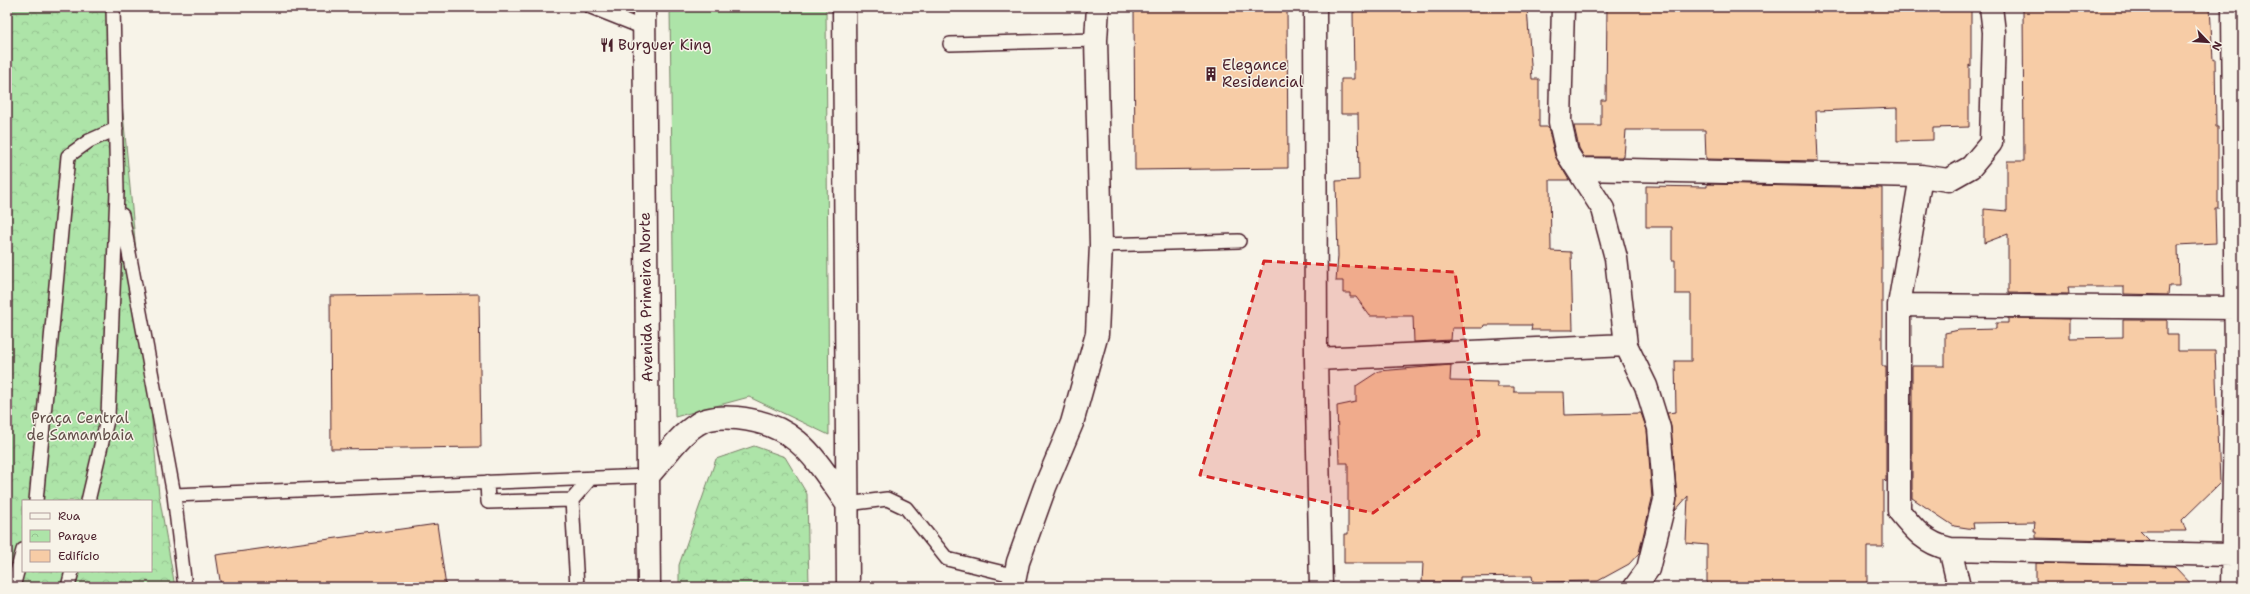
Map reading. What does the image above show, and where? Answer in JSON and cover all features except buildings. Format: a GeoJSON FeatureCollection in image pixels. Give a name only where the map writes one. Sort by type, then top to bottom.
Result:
{"type":"FeatureCollection","features":[{"type":"Feature","properties":{"kind":"street"},"geometry":{"type":"LineString","coordinates":[[844,7],[848,587]]}},
{"type":"Feature","properties":{"kind":"street"},"geometry":{"type":"LineString","coordinates":[[1014,581],[1018,562],[1045,487],[1072,423],[1097,334],[1101,245],[1096,40],[1098,7]]}},
{"type":"Feature","properties":{"kind":"street"},"geometry":{"type":"LineString","coordinates":[[1315,7],[1316,359],[1321,587]]}},
{"type":"Feature","properties":{"kind":"street"},"geometry":{"type":"LineString","coordinates":[[1563,7],[1560,122],[1567,153],[1604,209],[1616,258],[1626,345],[1646,386],[1659,428],[1665,500],[1648,569],[1634,587]]}},
{"type":"Feature","properties":{"kind":"street"},"geometry":{"type":"LineString","coordinates":[[1579,169],[1921,176],[1948,180],[1971,167],[1991,143],[1994,32],[1991,7]]}},
{"type":"Feature","properties":{"kind":"street"},"geometry":{"type":"LineString","coordinates":[[2232,587],[2240,365],[2236,308],[2233,7]]}},
{"type":"Feature","properties":{"kind":"street","name":"Avenida Primeira Norte"},"geometry":{"type":"LineString","coordinates":[[644,17],[649,587]]}},
{"type":"Feature","properties":{"kind":"street"},"geometry":{"type":"LineString","coordinates":[[1921,176],[1899,305],[1899,511],[1916,532],[1934,545],[1950,549],[2232,555]]}},
{"type":"Feature","properties":{"kind":"street"},"geometry":{"type":"LineString","coordinates":[[1899,305],[2236,308]]}},
{"type":"Feature","properties":{"kind":"street"},"geometry":{"type":"LineString","coordinates":[[1316,359],[1626,345]]}},
{"type":"Feature","properties":{"kind":"street"},"geometry":{"type":"LineString","coordinates":[[648,476],[696,424],[723,417],[746,419],[774,426],[800,441],[817,460],[847,504]]}},
{"type":"Feature","properties":{"kind":"street"},"geometry":{"type":"LineString","coordinates":[[1950,549],[1959,587]]}},
{"type":"Feature","properties":{"kind":"lane"},"geometry":{"type":"LineString","coordinates":[[88,500],[108,416],[117,192],[113,7]]}},
{"type":"Feature","properties":{"kind":"lane"},"geometry":{"type":"LineString","coordinates":[[590,7],[644,17]]}},
{"type":"Feature","properties":{"kind":"lane"},"geometry":{"type":"LineString","coordinates":[[950,44],[1096,40]]}},
{"type":"Feature","properties":{"kind":"lane"},"geometry":{"type":"LineString","coordinates":[[36,500],[68,156],[89,141],[116,129]]}},
{"type":"Feature","properties":{"kind":"lane"},"geometry":{"type":"LineString","coordinates":[[117,192],[174,495],[185,587]]}},
{"type":"Feature","properties":{"kind":"lane"},"geometry":{"type":"LineString","coordinates":[[1101,245],[1239,241]]}},
{"type":"Feature","properties":{"kind":"lane"},"geometry":{"type":"LineString","coordinates":[[174,495],[648,476]]}},
{"type":"Feature","properties":{"kind":"lane"},"geometry":{"type":"LineString","coordinates":[[577,587],[572,500],[590,479]]}},
{"type":"Feature","properties":{"kind":"lane"},"geometry":{"type":"LineString","coordinates":[[487,482],[488,502],[572,500]]}},
{"type":"Feature","properties":{"kind":"lane"},"geometry":{"type":"LineString","coordinates":[[847,504],[887,499],[906,508],[947,559],[1014,581]]}},
{"type":"Feature","properties":{"kind":"lane"},"geometry":{"type":"LineString","coordinates":[[13,587],[22,554]]}},
{"type":"Feature","properties":{"kind":"lane"},"geometry":{"type":"LineString","coordinates":[[68,587],[72,572]]}},
{"type":"Feature","properties":{"kind":"highlighted area"},"geometry":{"type":"Polygon","coordinates":[[[1264,261],[1455,272],[1479,435],[1373,513],[1200,475],[1264,261]]]}},
{"type":"Feature","properties":{"kind":"green space","name":"Praça Central de Samambaia"},"geometry":{"type":"Polygon","coordinates":[[[7,7],[113,7],[159,495],[175,587],[7,587],[7,7]]]}},
{"type":"Feature","properties":{"kind":"green space"},"geometry":{"type":"Polygon","coordinates":[[[670,7],[826,7],[829,435],[749,397],[675,417],[670,7]]]}},
{"type":"Feature","properties":{"kind":"green space"},"geometry":{"type":"Polygon","coordinates":[[[754,446],[785,457],[807,494],[809,587],[679,587],[679,565],[716,459],[754,446]]]}},
{"type":"Feature","properties":{"kind":"place","name":"Burguer King"},"geometry":{"type":"Point","coordinates":[607,45]}},
{"type":"Feature","properties":{"kind":"place","name":"Elegance Residencial"},"geometry":{"type":"Point","coordinates":[1211,74]}}]}
